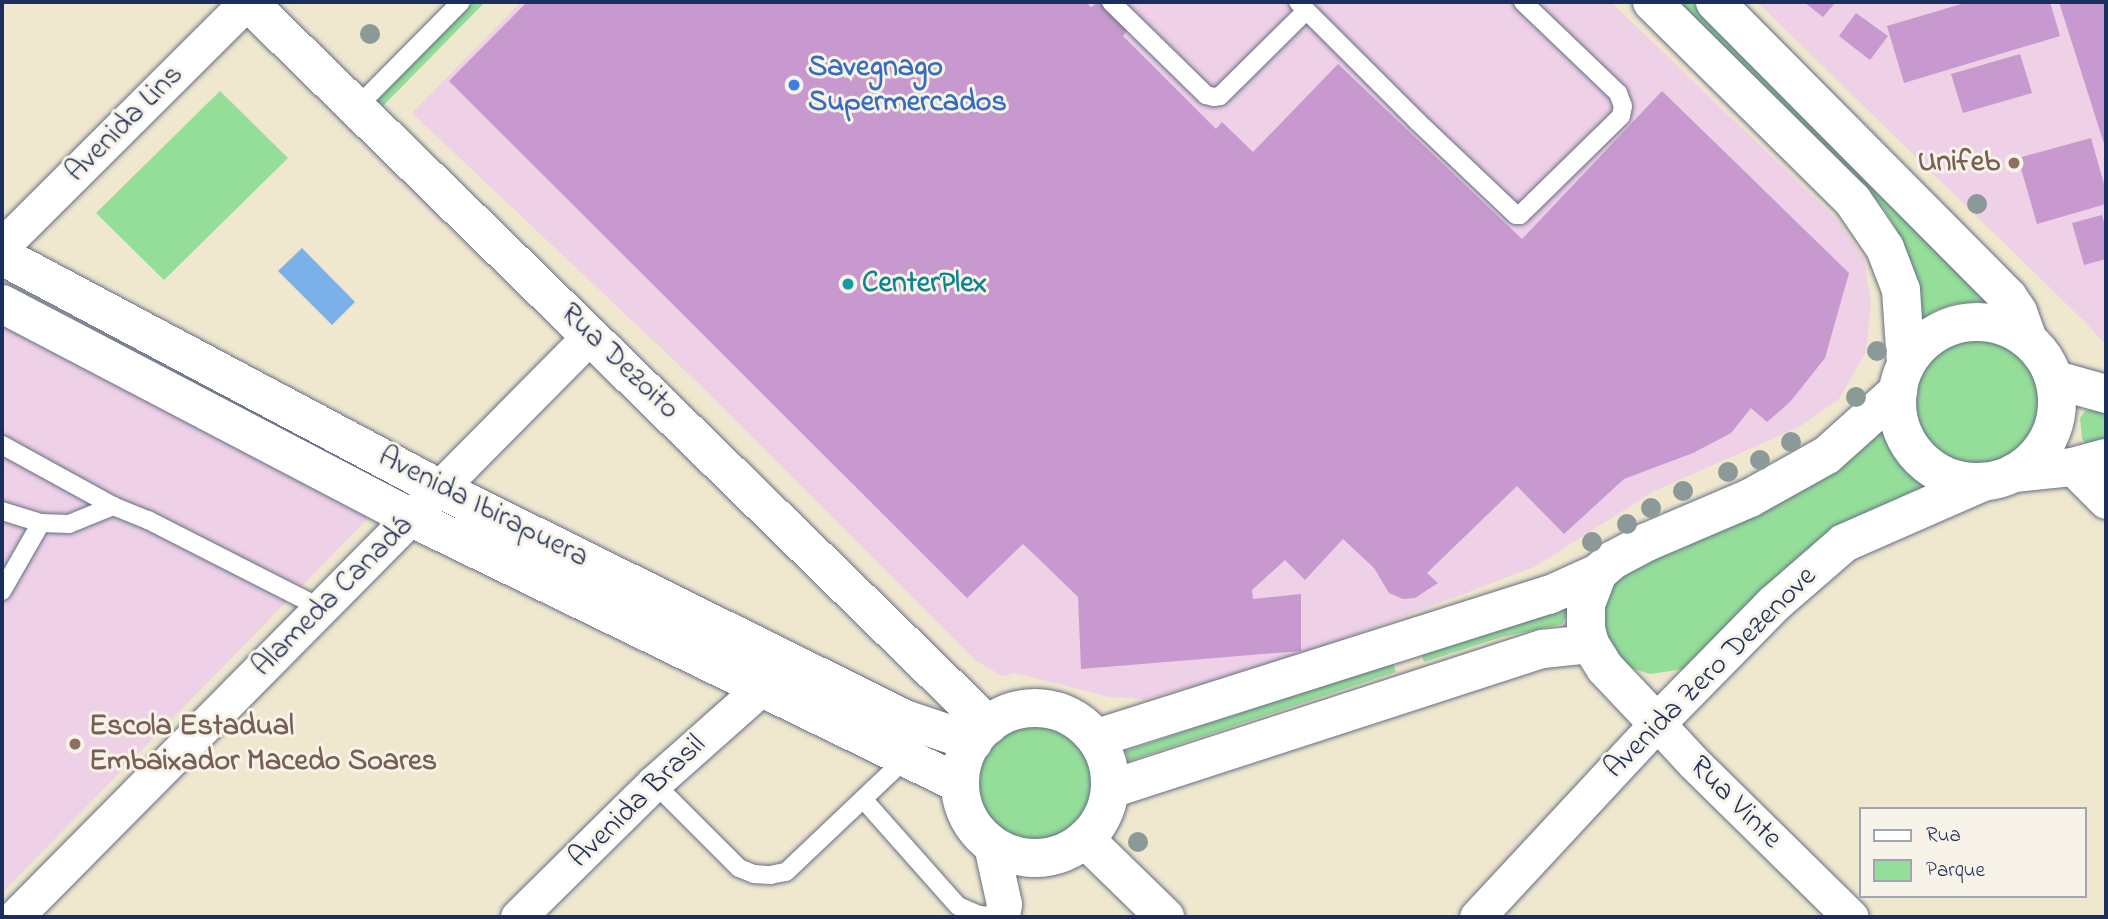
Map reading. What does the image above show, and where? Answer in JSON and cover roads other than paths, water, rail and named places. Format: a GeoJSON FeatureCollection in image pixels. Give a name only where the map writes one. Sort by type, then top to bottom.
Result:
{"type":"FeatureCollection","features":[{"type":"Feature","properties":{"kind":"main road","name":"Rua Dezoito"},"geometry":{"type":"LineString","coordinates":[[248,2],[592,335],[980,733]]}},
{"type":"Feature","properties":{"kind":"main road"},"geometry":{"type":"LineString","coordinates":[[1652,2],[1853,201],[1885,248],[1901,290],[1902,377],[1899,419],[1910,446],[1929,467],[1955,480],[1999,478],[2089,462]]}},
{"type":"Feature","properties":{"kind":"main road"},"geometry":{"type":"LineString","coordinates":[[1715,2],[2008,297],[2018,312],[2028,339]]}},
{"type":"Feature","properties":{"kind":"main road","name":"Avenida Ibirapuera"},"geometry":{"type":"LineString","coordinates":[[2,256],[440,489],[905,719],[980,733]]}},
{"type":"Feature","properties":{"kind":"main road","name":"Avenida Ibirapuera"},"geometry":{"type":"LineString","coordinates":[[2,304],[412,517],[760,689],[960,784]]}},
{"type":"Feature","properties":{"kind":"main road"},"geometry":{"type":"LineString","coordinates":[[1097,738],[1549,595],[1598,573],[1613,560],[1749,498],[1827,455],[1902,377],[1924,342],[1948,327],[1984,323],[2003,326],[2028,339],[2045,357],[2056,380],[2058,408],[2052,434],[2036,457],[1999,478]]}},
{"type":"Feature","properties":{"kind":"main road"},"geometry":{"type":"LineString","coordinates":[[2056,380],[2106,394]]}},
{"type":"Feature","properties":{"kind":"main road","name":"Avenida Zero Dezenove"},"geometry":{"type":"LineString","coordinates":[[1657,723],[1775,603],[1844,544],[1999,478]]}},
{"type":"Feature","properties":{"kind":"main road"},"geometry":{"type":"LineString","coordinates":[[1111,789],[1531,653],[1590,644],[1586,629],[1586,605],[1598,573]]}},
{"type":"Feature","properties":{"kind":"main road","name":"Rua Vinte"},"geometry":{"type":"LineString","coordinates":[[1590,644],[1616,678],[1657,723]]}},
{"type":"Feature","properties":{"kind":"main road"},"geometry":{"type":"LineString","coordinates":[[1616,678],[1647,686],[1665,685],[1687,681],[1712,667]]}},
{"type":"Feature","properties":{"kind":"main road"},"geometry":{"type":"LineString","coordinates":[[1045,708],[1074,718],[1097,738],[1108,762],[1111,789],[1103,816],[1086,839],[1055,855],[1032,858],[991,845],[974,827],[964,806],[960,784],[963,761],[980,733],[1015,710],[1045,708]]}},
{"type":"Feature","properties":{"kind":"main road"},"geometry":{"type":"LineString","coordinates":[[1086,839],[1165,917]]}},
{"type":"Feature","properties":{"kind":"street","name":"Avenida Lins"},"geometry":{"type":"LineString","coordinates":[[2,246],[248,2]]}},
{"type":"Feature","properties":{"kind":"street","name":"Alameda Canadá"},"geometry":{"type":"LineString","coordinates":[[15,917],[592,335]]}},
{"type":"Feature","properties":{"kind":"street"},"geometry":{"type":"LineString","coordinates":[[2089,462],[2106,501]]}},
{"type":"Feature","properties":{"kind":"street","name":"Avenida Brasil"},"geometry":{"type":"LineString","coordinates":[[518,917],[654,783],[760,689]]}},
{"type":"Feature","properties":{"kind":"street","name":"Avenida Zero Dezenove"},"geometry":{"type":"LineString","coordinates":[[1477,917],[1657,723]]}},
{"type":"Feature","properties":{"kind":"street","name":"Rua Vinte"},"geometry":{"type":"LineString","coordinates":[[1657,723],[1693,762],[1851,917]]}},
{"type":"Feature","properties":{"kind":"street"},"geometry":{"type":"LineString","coordinates":[[991,845],[1004,904],[1002,917]]}},
{"type":"Feature","properties":{"kind":"lane"},"geometry":{"type":"LineString","coordinates":[[358,106],[461,2]]}},
{"type":"Feature","properties":{"kind":"lane"},"geometry":{"type":"LineString","coordinates":[[1111,2],[1206,95],[1213,97],[1220,96],[1302,7],[1516,215],[1520,215],[1621,116],[1623,106],[1618,93],[1523,2]]}},
{"type":"Feature","properties":{"kind":"lane"},"geometry":{"type":"LineString","coordinates":[[2,445],[113,506],[148,520],[321,608]]}},
{"type":"Feature","properties":{"kind":"lane"},"geometry":{"type":"LineString","coordinates":[[2,512],[41,523],[69,524],[113,506]]}},
{"type":"Feature","properties":{"kind":"lane"},"geometry":{"type":"LineString","coordinates":[[2,592],[41,523]]}},
{"type":"Feature","properties":{"kind":"lane"},"geometry":{"type":"LineString","coordinates":[[654,783],[739,868],[754,874],[786,872],[905,759]]}},
{"type":"Feature","properties":{"kind":"lane"},"geometry":{"type":"LineString","coordinates":[[863,799],[958,906],[979,915],[1002,917]]}},
{"type":"Feature","properties":{"kind":"water"},"geometry":{"type":"Polygon","coordinates":[[[302,248],[355,302],[332,325],[278,271],[302,248]]]}},
{"type":"Feature","properties":{"kind":"place","name":"Savegnago Supermercados"},"geometry":{"type":"Point","coordinates":[794,85]}},
{"type":"Feature","properties":{"kind":"place","name":"Unifeb"},"geometry":{"type":"Point","coordinates":[2014,163]}},
{"type":"Feature","properties":{"kind":"place","name":"CenterPlex"},"geometry":{"type":"Point","coordinates":[848,284]}},
{"type":"Feature","properties":{"kind":"place","name":"Escola Estadual Embaixador Macedo Soares"},"geometry":{"type":"Point","coordinates":[75,744]}}]}
